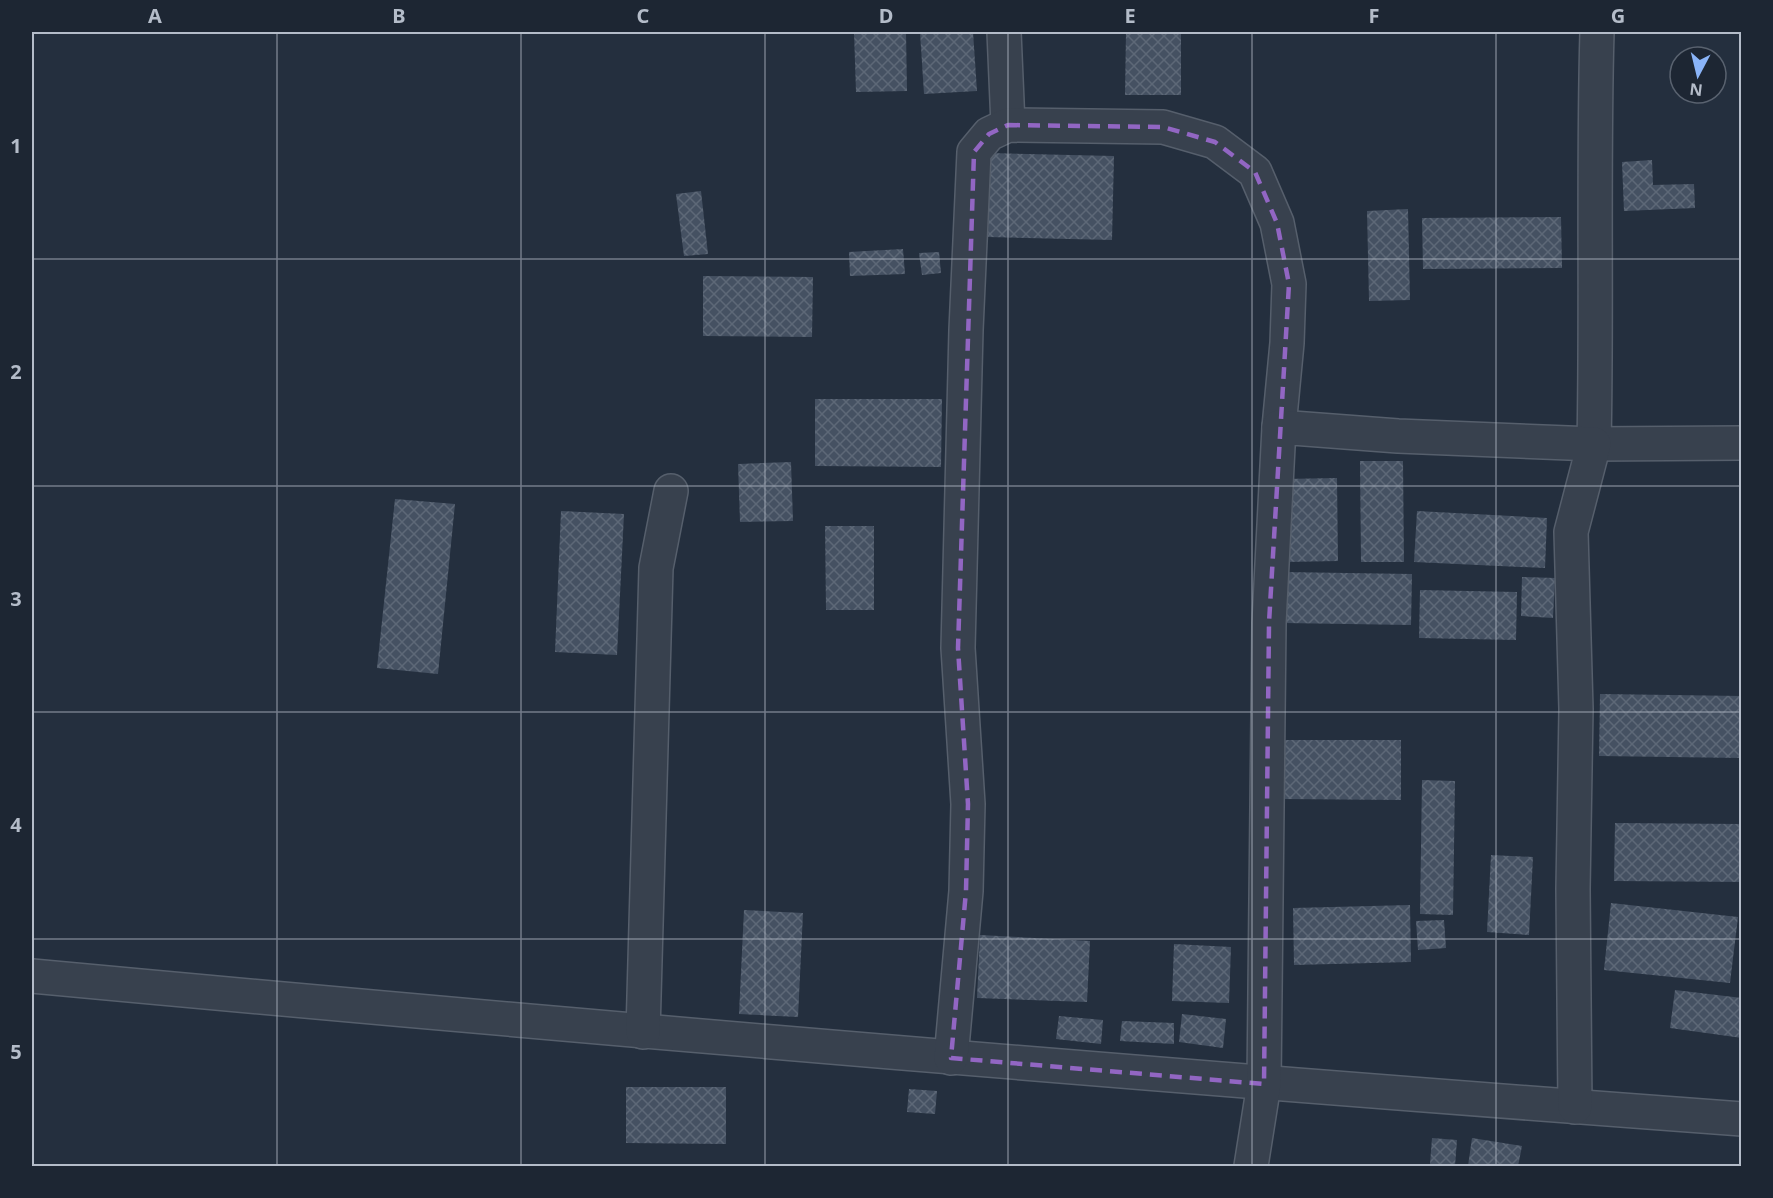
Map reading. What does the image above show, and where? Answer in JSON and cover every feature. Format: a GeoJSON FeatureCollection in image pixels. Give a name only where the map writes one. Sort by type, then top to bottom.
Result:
{"type":"FeatureCollection","features":[{"type":"Feature","properties":{"kind":"street"},"geometry":{"type":"LineString","coordinates":[[1004,32],[1008,125]]}},
{"type":"Feature","properties":{"kind":"street"},"geometry":{"type":"LineString","coordinates":[[1575,1107],[1573,889],[1576,709],[1571,532],[1594,444],[1597,335],[1594,128],[1597,32]]}},
{"type":"Feature","properties":{"kind":"street"},"geometry":{"type":"LineString","coordinates":[[951,1058],[966,891],[968,804],[958,648],[966,330],[974,152],[989,134],[1008,125],[1163,127],[1215,142],[1256,172],[1277,223],[1288,284],[1269,623],[1264,1084],[1251,1167]]}},
{"type":"Feature","properties":{"kind":"street"},"geometry":{"type":"LineString","coordinates":[[1280,427],[1398,436],[1594,444],[1742,443]]}},
{"type":"Feature","properties":{"kind":"street"},"geometry":{"type":"LineString","coordinates":[[643,1032],[656,568],[671,491]]}},
{"type":"Feature","properties":{"kind":"street"},"geometry":{"type":"LineString","coordinates":[[32,976],[951,1058],[1264,1084],[1742,1119]]}},
{"type":"Feature","properties":{"kind":"highlighted area"},"geometry":{"type":"Polygon","coordinates":[[[1008,125],[1163,127],[1215,142],[1255,172],[1277,223],[1289,284],[1269,623],[1264,1084],[951,1058],[966,891],[968,804],[958,648],[974,152],[989,134],[1008,125]]]}},
{"type":"Feature","properties":{"kind":"building"},"geometry":{"type":"Polygon","coordinates":[[[854,32],[906,32],[907,91],[856,92],[854,32]]]}},
{"type":"Feature","properties":{"kind":"building"},"geometry":{"type":"Polygon","coordinates":[[[920,32],[973,32],[977,91],[924,94],[920,32]]]}},
{"type":"Feature","properties":{"kind":"building"},"geometry":{"type":"Polygon","coordinates":[[[1126,32],[1181,32],[1181,95],[1125,95],[1126,32]]]}},
{"type":"Feature","properties":{"kind":"building"},"geometry":{"type":"Polygon","coordinates":[[[990,153],[1114,156],[1112,240],[988,237],[990,153]]]}},
{"type":"Feature","properties":{"kind":"building"},"geometry":{"type":"Polygon","coordinates":[[[1652,160],[1653,185],[1694,184],[1695,208],[1624,211],[1622,162],[1652,160]]]}},
{"type":"Feature","properties":{"kind":"building"},"geometry":{"type":"Polygon","coordinates":[[[701,191],[708,254],[684,256],[676,194],[701,191]]]}},
{"type":"Feature","properties":{"kind":"building"},"geometry":{"type":"Polygon","coordinates":[[[1408,209],[1410,300],[1369,301],[1367,211],[1408,209]]]}},
{"type":"Feature","properties":{"kind":"building"},"geometry":{"type":"Polygon","coordinates":[[[1561,217],[1562,268],[1423,269],[1422,218],[1561,217]]]}},
{"type":"Feature","properties":{"kind":"building"},"geometry":{"type":"Polygon","coordinates":[[[903,249],[905,274],[850,276],[849,252],[903,249]]]}},
{"type":"Feature","properties":{"kind":"building"},"geometry":{"type":"Polygon","coordinates":[[[939,252],[941,273],[922,275],[919,253],[939,252]]]}},
{"type":"Feature","properties":{"kind":"building"},"geometry":{"type":"Polygon","coordinates":[[[703,276],[813,277],[812,337],[703,336],[703,276]]]}},
{"type":"Feature","properties":{"kind":"building"},"geometry":{"type":"Polygon","coordinates":[[[815,399],[942,399],[941,467],[815,466],[815,399]]]}},
{"type":"Feature","properties":{"kind":"building"},"geometry":{"type":"Polygon","coordinates":[[[1360,461],[1403,461],[1404,562],[1361,562],[1360,461]]]}},
{"type":"Feature","properties":{"kind":"building"},"geometry":{"type":"Polygon","coordinates":[[[791,462],[793,521],[740,522],[738,464],[791,462]]]}},
{"type":"Feature","properties":{"kind":"building"},"geometry":{"type":"Polygon","coordinates":[[[1337,478],[1338,561],[1286,562],[1284,479],[1337,478]]]}},
{"type":"Feature","properties":{"kind":"building"},"geometry":{"type":"Polygon","coordinates":[[[395,499],[455,504],[438,674],[377,668],[395,499]]]}},
{"type":"Feature","properties":{"kind":"building"},"geometry":{"type":"Polygon","coordinates":[[[561,511],[624,514],[617,655],[555,652],[561,511]]]}},
{"type":"Feature","properties":{"kind":"building"},"geometry":{"type":"Polygon","coordinates":[[[1417,511],[1547,518],[1545,568],[1414,562],[1417,511]]]}},
{"type":"Feature","properties":{"kind":"building"},"geometry":{"type":"Polygon","coordinates":[[[825,526],[874,526],[874,610],[826,610],[825,526]]]}},
{"type":"Feature","properties":{"kind":"building"},"geometry":{"type":"Polygon","coordinates":[[[1283,572],[1412,574],[1411,625],[1283,623],[1283,572]]]}},
{"type":"Feature","properties":{"kind":"building"},"geometry":{"type":"Polygon","coordinates":[[[1522,577],[1555,578],[1553,618],[1521,616],[1522,577]]]}},
{"type":"Feature","properties":{"kind":"building"},"geometry":{"type":"Polygon","coordinates":[[[1420,590],[1517,592],[1516,640],[1419,638],[1420,590]]]}},
{"type":"Feature","properties":{"kind":"building"},"geometry":{"type":"Polygon","coordinates":[[[1600,694],[1742,696],[1742,758],[1599,756],[1600,694]]]}},
{"type":"Feature","properties":{"kind":"building"},"geometry":{"type":"Polygon","coordinates":[[[1284,740],[1401,740],[1401,800],[1283,799],[1284,740]]]}},
{"type":"Feature","properties":{"kind":"building"},"geometry":{"type":"Polygon","coordinates":[[[1422,780],[1455,781],[1453,915],[1420,914],[1422,780]]]}},
{"type":"Feature","properties":{"kind":"building"},"geometry":{"type":"Polygon","coordinates":[[[1615,823],[1742,824],[1742,882],[1614,881],[1615,823]]]}},
{"type":"Feature","properties":{"kind":"building"},"geometry":{"type":"Polygon","coordinates":[[[1491,855],[1533,857],[1529,935],[1487,932],[1491,855]]]}},
{"type":"Feature","properties":{"kind":"building"},"geometry":{"type":"Polygon","coordinates":[[[1611,903],[1738,917],[1730,983],[1604,970],[1611,903]]]}},
{"type":"Feature","properties":{"kind":"building"},"geometry":{"type":"Polygon","coordinates":[[[1410,905],[1411,962],[1294,965],[1293,908],[1410,905]]]}},
{"type":"Feature","properties":{"kind":"building"},"geometry":{"type":"Polygon","coordinates":[[[744,910],[803,913],[798,1017],[739,1014],[744,910]]]}},
{"type":"Feature","properties":{"kind":"building"},"geometry":{"type":"Polygon","coordinates":[[[1444,920],[1446,948],[1418,950],[1416,921],[1444,920]]]}},
{"type":"Feature","properties":{"kind":"building"},"geometry":{"type":"Polygon","coordinates":[[[980,935],[1090,941],[1087,1002],[977,998],[980,935]]]}},
{"type":"Feature","properties":{"kind":"building"},"geometry":{"type":"Polygon","coordinates":[[[1174,944],[1231,947],[1229,1003],[1172,1001],[1174,944]]]}},
{"type":"Feature","properties":{"kind":"building"},"geometry":{"type":"Polygon","coordinates":[[[1675,990],[1742,998],[1742,1038],[1670,1028],[1675,990]]]}},
{"type":"Feature","properties":{"kind":"building"},"geometry":{"type":"Polygon","coordinates":[[[1182,1014],[1226,1019],[1223,1048],[1179,1042],[1182,1014]]]}},
{"type":"Feature","properties":{"kind":"building"},"geometry":{"type":"Polygon","coordinates":[[[1059,1016],[1103,1020],[1101,1044],[1056,1039],[1059,1016]]]}},
{"type":"Feature","properties":{"kind":"building"},"geometry":{"type":"Polygon","coordinates":[[[1122,1021],[1174,1023],[1174,1044],[1120,1041],[1122,1021]]]}},
{"type":"Feature","properties":{"kind":"building"},"geometry":{"type":"Polygon","coordinates":[[[626,1087],[726,1087],[726,1144],[626,1143],[626,1087]]]}},
{"type":"Feature","properties":{"kind":"building"},"geometry":{"type":"Polygon","coordinates":[[[909,1089],[937,1091],[935,1114],[907,1112],[909,1089]]]}},
{"type":"Feature","properties":{"kind":"building"},"geometry":{"type":"Polygon","coordinates":[[[1432,1138],[1457,1140],[1455,1166],[1430,1164],[1432,1138]]]}},
{"type":"Feature","properties":{"kind":"building"},"geometry":{"type":"Polygon","coordinates":[[[1472,1138],[1522,1146],[1518,1166],[1468,1166],[1472,1138]]]}}]}
